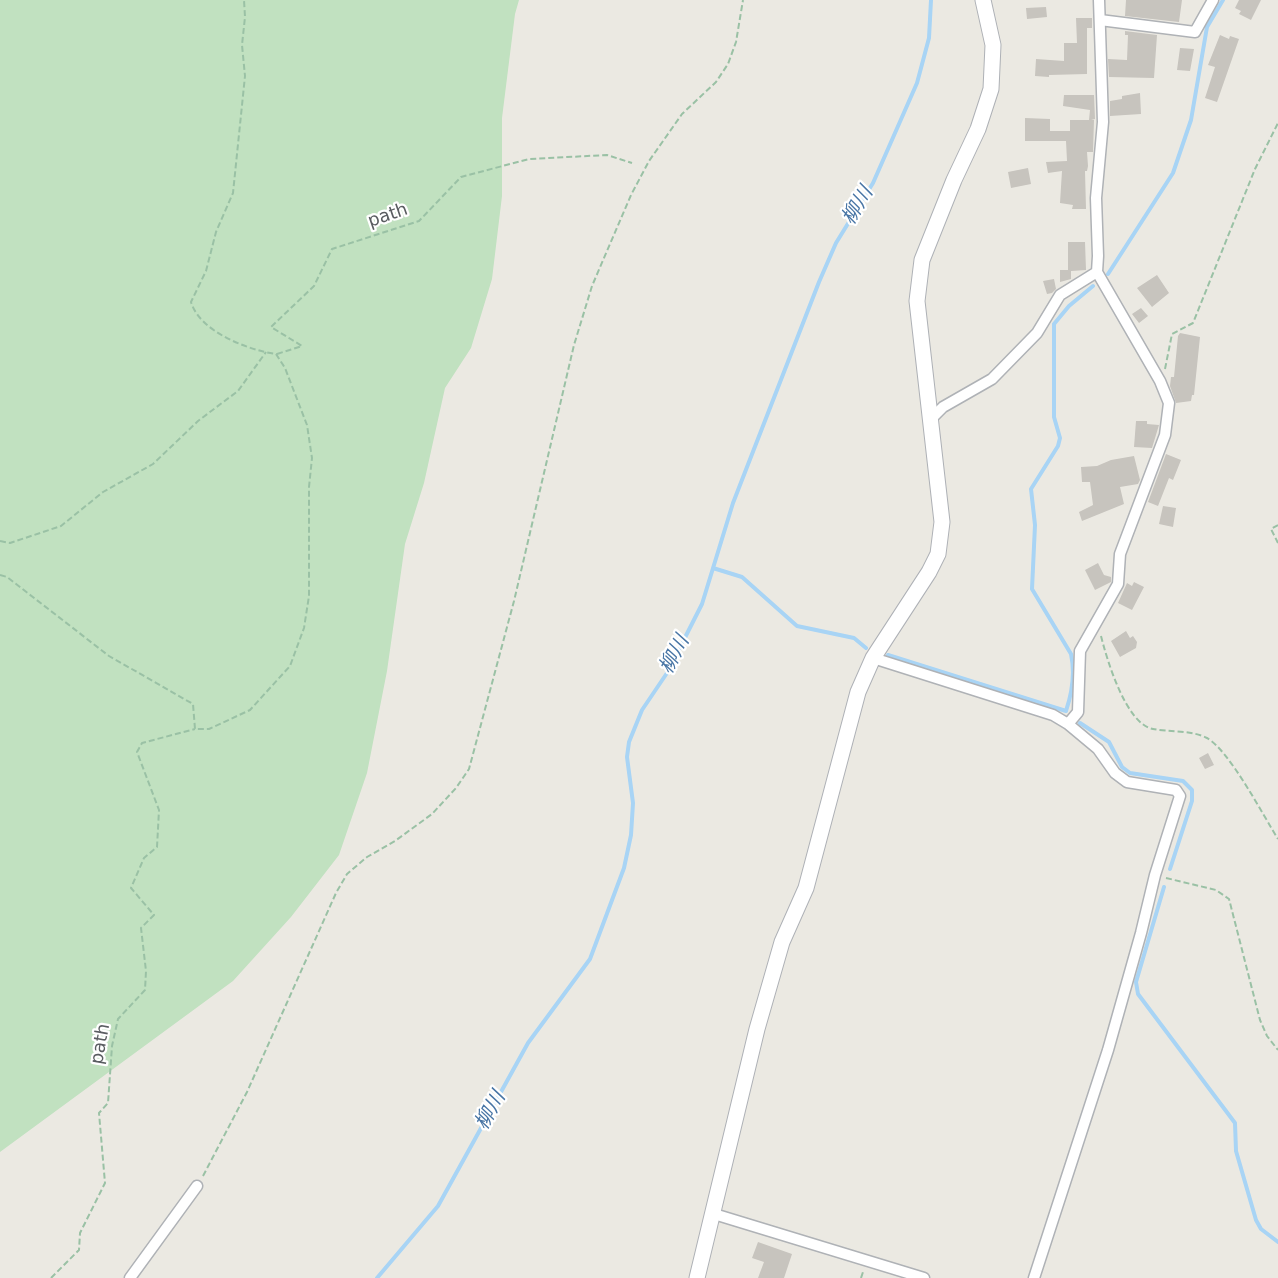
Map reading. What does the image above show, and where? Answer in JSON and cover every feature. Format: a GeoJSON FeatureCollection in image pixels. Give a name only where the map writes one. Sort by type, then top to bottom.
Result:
{"type":"FeatureCollection","features":[{"type":"Feature","properties":{"kind":"street"},"geometry":{"type":"LineString","coordinates":[[697,1278],[757,1029],[782,942],[807,888],[858,692],[873,658],[929,572],[938,554],[942,522],[917,301],[922,260],[954,180],[978,129],[991,89],[993,45],[983,0]]}},
{"type":"Feature","properties":{"kind":"street"},"geometry":{"type":"LineString","coordinates":[[1068,724],[1078,712],[1080,651],[1118,584],[1120,554],[1165,435],[1169,403],[1162,386],[1097,272],[1096,198],[1103,122],[1099,0]]}},
{"type":"Feature","properties":{"kind":"street"},"geometry":{"type":"LineString","coordinates":[[1100,20],[1195,32],[1213,0]]}},
{"type":"Feature","properties":{"kind":"street"},"geometry":{"type":"LineString","coordinates":[[930,420],[943,407],[992,379],[1037,333],[1060,295],[1097,272]]}},
{"type":"Feature","properties":{"kind":"street"},"geometry":{"type":"LineString","coordinates":[[873,658],[1053,715],[1068,724],[1098,749],[1115,773],[1127,782],[1176,790],[1180,796],[1155,875],[1108,1050],[1034,1278]]}},
{"type":"Feature","properties":{"kind":"street"},"geometry":{"type":"LineString","coordinates":[[130,1278],[197,1186]]}},
{"type":"Feature","properties":{"kind":"street"},"geometry":{"type":"LineString","coordinates":[[714,1214],[924,1278]]}},
{"type":"Feature","properties":{"kind":"path"},"geometry":{"type":"LineString","coordinates":[[244,0],[242,45],[245,76],[233,193],[216,232],[206,270],[191,302],[194,312],[207,326],[247,346],[276,354]]}},
{"type":"Feature","properties":{"kind":"path"},"geometry":{"type":"LineString","coordinates":[[197,1186],[247,1092],[336,893],[347,874],[367,857],[395,841],[432,814],[456,788],[469,769],[514,601],[538,490],[591,286],[649,161],[682,114],[716,82],[728,64],[736,42],[743,0]]}},
{"type":"Feature","properties":{"kind":"path"},"geometry":{"type":"LineString","coordinates":[[1162,386],[1173,334],[1193,323],[1255,169],[1278,123]]}},
{"type":"Feature","properties":{"kind":"path","name":"path"},"geometry":{"type":"LineString","coordinates":[[51,1278],[79,1250],[80,1233],[105,1183],[99,1113],[108,1103],[112,1046],[118,1019],[145,990],[146,971],[141,928],[154,915],[131,888],[144,858],[157,847],[159,810],[137,752],[142,743],[195,729],[209,729],[250,710],[290,666],[304,628],[309,597],[309,487],[312,458],[307,425],[285,368],[276,354],[302,346],[271,327],[314,286],[332,249],[419,221],[461,177],[530,159],[607,155],[632,163]]}},
{"type":"Feature","properties":{"kind":"path"},"geometry":{"type":"LineString","coordinates":[[0,541],[10,543],[61,526],[103,492],[153,464],[198,421],[238,391],[266,352]]}},
{"type":"Feature","properties":{"kind":"path"},"geometry":{"type":"LineString","coordinates":[[1278,525],[1271,529],[1278,543]]}},
{"type":"Feature","properties":{"kind":"path"},"geometry":{"type":"LineString","coordinates":[[0,575],[7,577],[110,656],[193,704],[195,729]]}},
{"type":"Feature","properties":{"kind":"path"},"geometry":{"type":"LineString","coordinates":[[1097,622],[1108,665],[1124,700],[1135,716],[1149,729],[1208,738],[1231,762],[1278,838]]}},
{"type":"Feature","properties":{"kind":"path"},"geometry":{"type":"LineString","coordinates":[[1155,875],[1216,890],[1229,899],[1260,1020],[1267,1036],[1278,1050]]}},
{"type":"Feature","properties":{"kind":"green space"},"geometry":{"type":"Polygon","coordinates":[[[0,0],[519,0],[515,14],[502,118],[502,196],[492,279],[471,348],[445,388],[424,483],[405,544],[387,671],[367,773],[339,855],[291,917],[233,981],[0,1152],[0,0]]]}},
{"type":"Feature","properties":{"kind":"building"},"geometry":{"type":"Polygon","coordinates":[[[1126,0],[1182,0],[1179,22],[1125,16],[1126,0]]]}},
{"type":"Feature","properties":{"kind":"building"},"geometry":{"type":"Polygon","coordinates":[[[1239,0],[1261,0],[1251,20],[1239,14],[1241,11],[1235,8],[1239,0]]]}},
{"type":"Feature","properties":{"kind":"building"},"geometry":{"type":"Polygon","coordinates":[[[1046,7],[1047,17],[1027,19],[1026,8],[1046,7]]]}},
{"type":"Feature","properties":{"kind":"building"},"geometry":{"type":"Polygon","coordinates":[[[1076,18],[1092,18],[1092,28],[1087,28],[1087,74],[1035,76],[1036,59],[1064,61],[1064,43],[1077,43],[1076,18]]]}},
{"type":"Feature","properties":{"kind":"building"},"geometry":{"type":"Polygon","coordinates":[[[1125,31],[1157,35],[1154,78],[1109,77],[1108,59],[1127,60],[1128,35],[1125,35],[1125,31]]]}},
{"type":"Feature","properties":{"kind":"building"},"geometry":{"type":"Polygon","coordinates":[[[1220,35],[1229,39],[1230,36],[1239,39],[1217,102],[1205,98],[1215,67],[1208,65],[1220,35]]]}},
{"type":"Feature","properties":{"kind":"building"},"geometry":{"type":"Polygon","coordinates":[[[1180,48],[1194,49],[1190,71],[1177,70],[1180,48]]]}},
{"type":"Feature","properties":{"kind":"building"},"geometry":{"type":"Polygon","coordinates":[[[1140,93],[1141,114],[1110,116],[1110,101],[1140,93]]]}},
{"type":"Feature","properties":{"kind":"building"},"geometry":{"type":"Polygon","coordinates":[[[1064,95],[1094,95],[1095,119],[1091,120],[1094,120],[1093,152],[1087,152],[1088,166],[1085,171],[1086,209],[1072,209],[1073,205],[1060,203],[1062,171],[1048,173],[1046,162],[1067,161],[1066,141],[1025,141],[1025,118],[1050,119],[1050,131],[1070,131],[1070,120],[1089,120],[1090,110],[1063,106],[1064,95]]]}},
{"type":"Feature","properties":{"kind":"building"},"geometry":{"type":"Polygon","coordinates":[[[1028,168],[1031,184],[1011,188],[1008,172],[1028,168]]]}},
{"type":"Feature","properties":{"kind":"building"},"geometry":{"type":"Polygon","coordinates":[[[1068,242],[1085,242],[1086,270],[1071,271],[1071,279],[1060,282],[1060,270],[1068,270],[1068,242]]]}},
{"type":"Feature","properties":{"kind":"building"},"geometry":{"type":"Polygon","coordinates":[[[1157,275],[1169,293],[1152,307],[1137,288],[1157,275]]]}},
{"type":"Feature","properties":{"kind":"building"},"geometry":{"type":"Polygon","coordinates":[[[1054,279],[1056,289],[1047,294],[1043,281],[1054,279]]]}},
{"type":"Feature","properties":{"kind":"building"},"geometry":{"type":"Polygon","coordinates":[[[1141,308],[1148,316],[1139,323],[1132,314],[1141,308]]]}},
{"type":"Feature","properties":{"kind":"building"},"geometry":{"type":"Polygon","coordinates":[[[1180,333],[1200,337],[1194,395],[1191,401],[1176,403],[1170,386],[1171,377],[1174,377],[1180,333]]]}},
{"type":"Feature","properties":{"kind":"building"},"geometry":{"type":"Polygon","coordinates":[[[1136,421],[1147,421],[1147,424],[1159,425],[1152,448],[1134,447],[1136,421]]]}},
{"type":"Feature","properties":{"kind":"building"},"geometry":{"type":"Polygon","coordinates":[[[1166,454],[1181,460],[1173,480],[1169,478],[1158,506],[1148,502],[1166,454]]]}},
{"type":"Feature","properties":{"kind":"building"},"geometry":{"type":"Polygon","coordinates":[[[1134,456],[1140,480],[1138,484],[1120,487],[1124,504],[1082,521],[1079,512],[1093,505],[1090,482],[1082,482],[1081,467],[1097,466],[1111,460],[1134,456]]]}},
{"type":"Feature","properties":{"kind":"building"},"geometry":{"type":"Polygon","coordinates":[[[1163,506],[1176,508],[1173,527],[1159,524],[1163,506]]]}},
{"type":"Feature","properties":{"kind":"building"},"geometry":{"type":"Polygon","coordinates":[[[1098,563],[1104,575],[1111,577],[1111,582],[1095,590],[1085,570],[1098,563]]]}},
{"type":"Feature","properties":{"kind":"building"},"geometry":{"type":"Polygon","coordinates":[[[1134,582],[1144,587],[1132,610],[1118,603],[1127,583],[1132,586],[1134,582]]]}},
{"type":"Feature","properties":{"kind":"building"},"geometry":{"type":"Polygon","coordinates":[[[1126,631],[1130,638],[1133,636],[1137,642],[1136,648],[1120,657],[1111,641],[1126,631]]]}},
{"type":"Feature","properties":{"kind":"building"},"geometry":{"type":"Polygon","coordinates":[[[1208,753],[1214,765],[1205,769],[1199,758],[1208,753]]]}},
{"type":"Feature","properties":{"kind":"building"},"geometry":{"type":"Polygon","coordinates":[[[758,1242],[792,1254],[784,1278],[758,1278],[764,1262],[752,1258],[758,1242]]]}},
{"type":"Feature","properties":{"kind":"waterway","name":"柳川"},"geometry":{"type":"LineString","coordinates":[[377,1278],[438,1206],[528,1043],[590,959],[624,868],[631,835],[633,803],[627,757],[629,742],[642,710],[667,673],[702,604],[733,503],[819,282],[836,243],[873,183],[917,83],[929,38],[931,0]]}},
{"type":"Feature","properties":{"kind":"waterway"},"geometry":{"type":"LineString","coordinates":[[1108,274],[1173,173],[1191,120],[1207,27],[1223,0]]}},
{"type":"Feature","properties":{"kind":"waterway"},"geometry":{"type":"LineString","coordinates":[[888,655],[1066,711],[1072,682],[1071,654],[1032,589],[1035,525],[1031,489],[1058,446],[1060,438],[1054,417],[1054,324],[1069,306],[1093,286]]}},
{"type":"Feature","properties":{"kind":"waterway"},"geometry":{"type":"LineString","coordinates":[[713,568],[742,577],[797,626],[854,638],[866,648]]}},
{"type":"Feature","properties":{"kind":"waterway"},"geometry":{"type":"LineString","coordinates":[[1080,723],[1109,742],[1122,767],[1130,773],[1183,781],[1192,790],[1192,801],[1170,869]]}},
{"type":"Feature","properties":{"kind":"waterway"},"geometry":{"type":"LineString","coordinates":[[1164,887],[1136,982],[1138,994],[1235,1123],[1236,1151],[1256,1220],[1261,1229],[1278,1242]]}}]}
